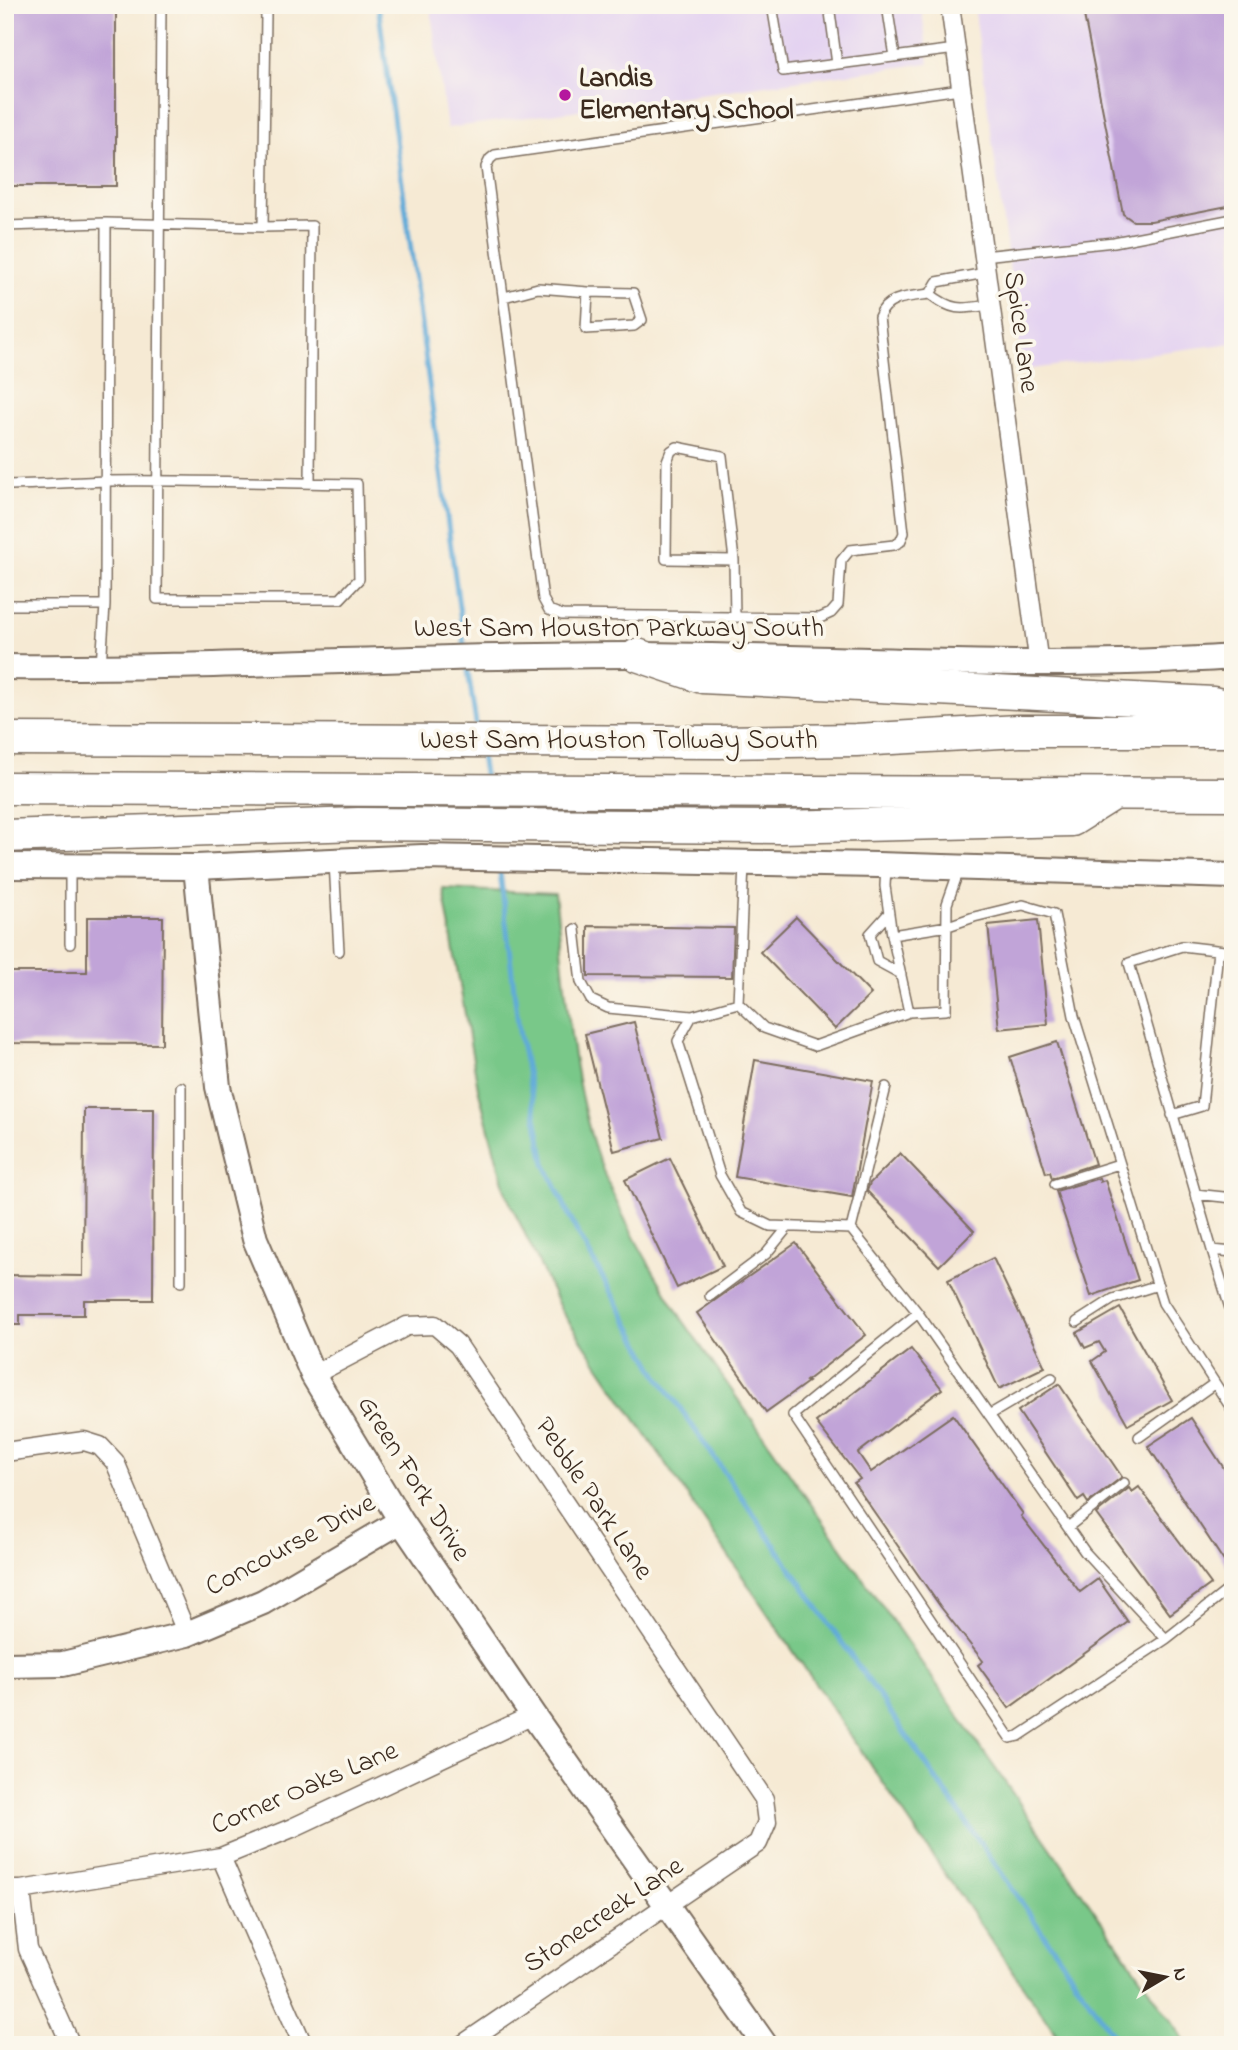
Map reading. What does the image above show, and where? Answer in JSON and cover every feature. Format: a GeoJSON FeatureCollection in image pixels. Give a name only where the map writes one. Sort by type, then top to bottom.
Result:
{"type":"FeatureCollection","features":[{"type":"Feature","properties":{"kind":"highway"},"geometry":{"type":"LineString","coordinates":[[637,655],[702,677],[1200,702],[1233,708]]}},
{"type":"Feature","properties":{"kind":"highway","name":"West Sam Houston Tollway South"},"geometry":{"type":"LineString","coordinates":[[5,739],[412,742],[856,740],[1018,731],[1233,732]]}},
{"type":"Feature","properties":{"kind":"highway","name":"West Sam Houston Tollway South"},"geometry":{"type":"LineString","coordinates":[[5,788],[1233,794]]}},
{"type":"Feature","properties":{"kind":"highway"},"geometry":{"type":"LineString","coordinates":[[5,836],[358,824],[780,827],[1072,820],[1115,793]]}},
{"type":"Feature","properties":{"kind":"main road","name":"West Sam Houston Parkway South"},"geometry":{"type":"LineString","coordinates":[[5,667],[101,668],[430,657],[637,655],[1039,665],[1233,657]]}},
{"type":"Feature","properties":{"kind":"main road"},"geometry":{"type":"LineString","coordinates":[[5,866],[196,867],[422,857],[1233,876]]}},
{"type":"Feature","properties":{"kind":"main road","name":"Green Fork Drive"},"geometry":{"type":"LineString","coordinates":[[196,867],[218,1087],[255,1239],[313,1375],[401,1521],[533,1715],[765,2045]]}},
{"type":"Feature","properties":{"kind":"main road","name":"Concourse Drive"},"geometry":{"type":"LineString","coordinates":[[5,1665],[64,1664],[187,1634],[263,1602],[401,1521]]}},
{"type":"Feature","properties":{"kind":"street","name":"Spice Lane"},"geometry":{"type":"LineString","coordinates":[[950,5],[1039,665]]}},
{"type":"Feature","properties":{"kind":"street","name":"Pebble Park Lane"},"geometry":{"type":"LineString","coordinates":[[313,1375],[407,1326],[435,1325],[458,1345],[764,1799],[767,1822]]}},
{"type":"Feature","properties":{"kind":"street"},"geometry":{"type":"LineString","coordinates":[[5,1452],[84,1441],[100,1446],[115,1462],[187,1634]]}},
{"type":"Feature","properties":{"kind":"street","name":"Corner Oaks Lane"},"geometry":{"type":"LineString","coordinates":[[13,1890],[221,1857],[292,1828],[533,1715]]}},
{"type":"Feature","properties":{"kind":"street","name":"Stonecreek Lane"},"geometry":{"type":"LineString","coordinates":[[462,2045],[758,1843],[767,1822]]}},
{"type":"Feature","properties":{"kind":"street"},"geometry":{"type":"LineString","coordinates":[[221,1857],[303,2045]]}},
{"type":"Feature","properties":{"kind":"street"},"geometry":{"type":"LineString","coordinates":[[13,1890],[28,1950],[71,2045]]}},
{"type":"Feature","properties":{"kind":"lane"},"geometry":{"type":"LineString","coordinates":[[5,485],[106,481],[159,482],[310,484],[357,484],[359,579],[340,599],[158,599],[159,482],[157,225],[161,5]]}},
{"type":"Feature","properties":{"kind":"lane"},"geometry":{"type":"LineString","coordinates":[[258,5],[265,14],[263,227]]}},
{"type":"Feature","properties":{"kind":"lane"},"geometry":{"type":"LineString","coordinates":[[772,5],[783,71],[956,49]]}},
{"type":"Feature","properties":{"kind":"lane"},"geometry":{"type":"LineString","coordinates":[[829,5],[837,64]]}},
{"type":"Feature","properties":{"kind":"lane"},"geometry":{"type":"LineString","coordinates":[[887,5],[895,57]]}},
{"type":"Feature","properties":{"kind":"lane"},"geometry":{"type":"LineString","coordinates":[[960,89],[495,155],[490,159],[486,167],[543,599],[549,610],[562,615],[735,618],[820,618],[831,613],[838,605],[841,561],[845,555],[850,550],[894,545],[900,542],[904,533],[879,317],[883,307],[894,300],[930,294],[944,305],[958,310],[989,305]]}},
{"type":"Feature","properties":{"kind":"lane"},"geometry":{"type":"LineString","coordinates":[[930,294],[937,282],[984,264],[1233,219]]}},
{"type":"Feature","properties":{"kind":"lane"},"geometry":{"type":"LineString","coordinates":[[101,668],[105,605],[106,223]]}},
{"type":"Feature","properties":{"kind":"lane"},"geometry":{"type":"LineString","coordinates":[[5,226],[106,223],[312,226],[310,484]]}},
{"type":"Feature","properties":{"kind":"lane"},"geometry":{"type":"LineString","coordinates":[[504,297],[538,288],[633,293],[642,320],[634,326],[586,329],[588,292]]}},
{"type":"Feature","properties":{"kind":"lane"},"geometry":{"type":"LineString","coordinates":[[734,559],[666,559],[667,461],[671,451],[677,447],[722,456],[734,559],[735,618]]}},
{"type":"Feature","properties":{"kind":"lane"},"geometry":{"type":"LineString","coordinates":[[5,605],[105,605]]}},
{"type":"Feature","properties":{"kind":"lane"},"geometry":{"type":"LineString","coordinates":[[334,861],[339,951]]}},
{"type":"Feature","properties":{"kind":"lane"},"geometry":{"type":"LineString","coordinates":[[744,863],[738,1003],[764,1028],[815,1046],[909,1012],[947,1010],[947,904],[960,868]]}},
{"type":"Feature","properties":{"kind":"lane"},"geometry":{"type":"LineString","coordinates":[[70,866],[70,944]]}},
{"type":"Feature","properties":{"kind":"lane"},"geometry":{"type":"LineString","coordinates":[[886,866],[888,914],[909,1012]]}},
{"type":"Feature","properties":{"kind":"lane"},"geometry":{"type":"LineString","coordinates":[[892,936],[948,926],[974,916],[1023,905],[1054,914],[1074,1016],[1163,1303],[1233,1411]]}},
{"type":"Feature","properties":{"kind":"lane"},"geometry":{"type":"LineString","coordinates":[[888,914],[870,934],[877,961],[901,974]]}},
{"type":"Feature","properties":{"kind":"lane"},"geometry":{"type":"LineString","coordinates":[[575,929],[581,982],[591,1000],[608,1009],[692,1016],[738,1003]]}},
{"type":"Feature","properties":{"kind":"lane"},"geometry":{"type":"LineString","coordinates":[[1233,952],[1182,946],[1129,963],[1233,1318]]}},
{"type":"Feature","properties":{"kind":"lane"},"geometry":{"type":"LineString","coordinates":[[1172,1115],[1202,1106],[1218,951]]}},
{"type":"Feature","properties":{"kind":"lane"},"geometry":{"type":"LineString","coordinates":[[692,1016],[678,1041],[720,1175],[741,1212],[770,1226],[851,1229],[918,1313],[1085,1552],[1166,1639]]}},
{"type":"Feature","properties":{"kind":"lane"},"geometry":{"type":"LineString","coordinates":[[181,1087],[181,1282]]}},
{"type":"Feature","properties":{"kind":"lane"},"geometry":{"type":"LineString","coordinates":[[851,1229],[886,1087]]}},
{"type":"Feature","properties":{"kind":"lane"},"geometry":{"type":"LineString","coordinates":[[1055,1184],[1119,1164]]}},
{"type":"Feature","properties":{"kind":"lane"},"geometry":{"type":"LineString","coordinates":[[1195,1194],[1233,1198]]}},
{"type":"Feature","properties":{"kind":"lane"},"geometry":{"type":"LineString","coordinates":[[710,1296],[766,1254],[788,1227]]}},
{"type":"Feature","properties":{"kind":"lane"},"geometry":{"type":"LineString","coordinates":[[1212,1250],[1233,1252]]}},
{"type":"Feature","properties":{"kind":"lane"},"geometry":{"type":"LineString","coordinates":[[1077,1322],[1113,1299],[1158,1285]]}},
{"type":"Feature","properties":{"kind":"lane"},"geometry":{"type":"LineString","coordinates":[[918,1313],[793,1415],[1010,1738],[1019,1736],[1166,1639],[1233,1586]]}},
{"type":"Feature","properties":{"kind":"lane"},"geometry":{"type":"LineString","coordinates":[[989,1415],[1052,1378]]}},
{"type":"Feature","properties":{"kind":"lane"},"geometry":{"type":"LineString","coordinates":[[1139,1437],[1215,1383]]}},
{"type":"Feature","properties":{"kind":"lane"},"geometry":{"type":"LineString","coordinates":[[1068,1527],[1125,1483]]}},
{"type":"Feature","properties":{"kind":"shaded area","name":"Landis Elementary School"},"geometry":{"type":"Polygon","coordinates":[[[430,5],[921,5],[929,63],[447,128],[430,5]]]}},
{"type":"Feature","properties":{"kind":"shaded area"},"geometry":{"type":"Polygon","coordinates":[[[974,5],[1233,5],[1233,343],[1023,370],[974,5]]]}},
{"type":"Feature","properties":{"kind":"green space"},"geometry":{"type":"Polygon","coordinates":[[[443,889],[555,894],[571,1033],[583,1103],[602,1168],[639,1245],[682,1319],[1188,2045],[1064,2045],[561,1310],[506,1194],[478,1088],[443,889]]]}},
{"type":"Feature","properties":{"kind":"building"},"geometry":{"type":"Polygon","coordinates":[[[5,5],[116,5],[116,186],[5,186],[5,5]]]}},
{"type":"Feature","properties":{"kind":"building"},"geometry":{"type":"Polygon","coordinates":[[[1082,5],[1233,5],[1233,205],[1151,221],[1133,221],[1123,214],[1082,5]]]}},
{"type":"Feature","properties":{"kind":"building"},"geometry":{"type":"Polygon","coordinates":[[[87,917],[163,917],[162,1044],[5,1043],[5,972],[87,972],[87,917]]]}},
{"type":"Feature","properties":{"kind":"building"},"geometry":{"type":"Polygon","coordinates":[[[796,917],[871,994],[835,1029],[760,952],[796,917]]]}},
{"type":"Feature","properties":{"kind":"building"},"geometry":{"type":"Polygon","coordinates":[[[1038,920],[1048,1024],[999,1029],[988,925],[1038,920]]]}},
{"type":"Feature","properties":{"kind":"building"},"geometry":{"type":"Polygon","coordinates":[[[588,926],[734,928],[732,977],[588,976],[588,926]]]}},
{"type":"Feature","properties":{"kind":"building"},"geometry":{"type":"Polygon","coordinates":[[[634,1022],[663,1138],[614,1151],[585,1034],[634,1022]]]}},
{"type":"Feature","properties":{"kind":"building"},"geometry":{"type":"Polygon","coordinates":[[[1057,1042],[1095,1164],[1052,1178],[1050,1172],[1046,1173],[1010,1057],[1057,1042]]]}},
{"type":"Feature","properties":{"kind":"building"},"geometry":{"type":"Polygon","coordinates":[[[755,1060],[873,1081],[852,1197],[735,1177],[755,1060]]]}},
{"type":"Feature","properties":{"kind":"building"},"geometry":{"type":"Polygon","coordinates":[[[84,1109],[154,1109],[153,1300],[84,1300],[84,1315],[20,1315],[20,1325],[5,1325],[5,1275],[83,1276],[84,1109]]]}},
{"type":"Feature","properties":{"kind":"building"},"geometry":{"type":"Polygon","coordinates":[[[900,1153],[974,1231],[939,1266],[867,1191],[870,1183],[900,1153]]]}},
{"type":"Feature","properties":{"kind":"building"},"geometry":{"type":"Polygon","coordinates":[[[670,1158],[723,1266],[677,1288],[625,1180],[670,1158]]]}},
{"type":"Feature","properties":{"kind":"building"},"geometry":{"type":"Polygon","coordinates":[[[1099,1178],[1100,1182],[1105,1180],[1138,1280],[1091,1296],[1056,1191],[1099,1178]]]}},
{"type":"Feature","properties":{"kind":"building"},"geometry":{"type":"Polygon","coordinates":[[[796,1243],[866,1335],[766,1412],[697,1313],[796,1243]]]}},
{"type":"Feature","properties":{"kind":"building"},"geometry":{"type":"Polygon","coordinates":[[[993,1258],[1045,1367],[999,1389],[948,1280],[993,1258]]]}},
{"type":"Feature","properties":{"kind":"building"},"geometry":{"type":"Polygon","coordinates":[[[1120,1308],[1172,1400],[1128,1425],[1092,1361],[1105,1352],[1099,1342],[1085,1348],[1077,1333],[1120,1308]]]}},
{"type":"Feature","properties":{"kind":"building"},"geometry":{"type":"Polygon","coordinates":[[[911,1349],[942,1389],[858,1453],[871,1472],[953,1415],[1023,1514],[1021,1516],[1080,1592],[1098,1579],[1128,1622],[1009,1708],[978,1665],[983,1661],[940,1606],[879,1519],[854,1483],[860,1479],[816,1422],[911,1349]]]}},
{"type":"Feature","properties":{"kind":"building"},"geometry":{"type":"Polygon","coordinates":[[[1059,1384],[1122,1477],[1088,1503],[1084,1497],[1078,1501],[1018,1411],[1059,1384]]]}},
{"type":"Feature","properties":{"kind":"building"},"geometry":{"type":"Polygon","coordinates":[[[1191,1418],[1233,1482],[1233,1575],[1148,1446],[1191,1418]]]}},
{"type":"Feature","properties":{"kind":"building"},"geometry":{"type":"Polygon","coordinates":[[[1139,1487],[1211,1584],[1170,1614],[1096,1514],[1129,1488],[1132,1492],[1139,1487]]]}},
{"type":"Feature","properties":{"kind":"waterway"},"geometry":{"type":"LineString","coordinates":[[378,5],[465,651]]}},
{"type":"Feature","properties":{"kind":"waterway"},"geometry":{"type":"LineString","coordinates":[[467,664],[477,730]]}},
{"type":"Feature","properties":{"kind":"waterway"},"geometry":{"type":"LineString","coordinates":[[480,750],[485,779]]}},
{"type":"Feature","properties":{"kind":"waterway"},"geometry":{"type":"LineString","coordinates":[[499,864],[519,1031],[545,1163],[575,1228],[658,1376],[1120,2045]]}},
{"type":"Feature","properties":{"kind":"place","name":"Landis Elementary School"},"geometry":{"type":"Point","coordinates":[565,95]}}]}
